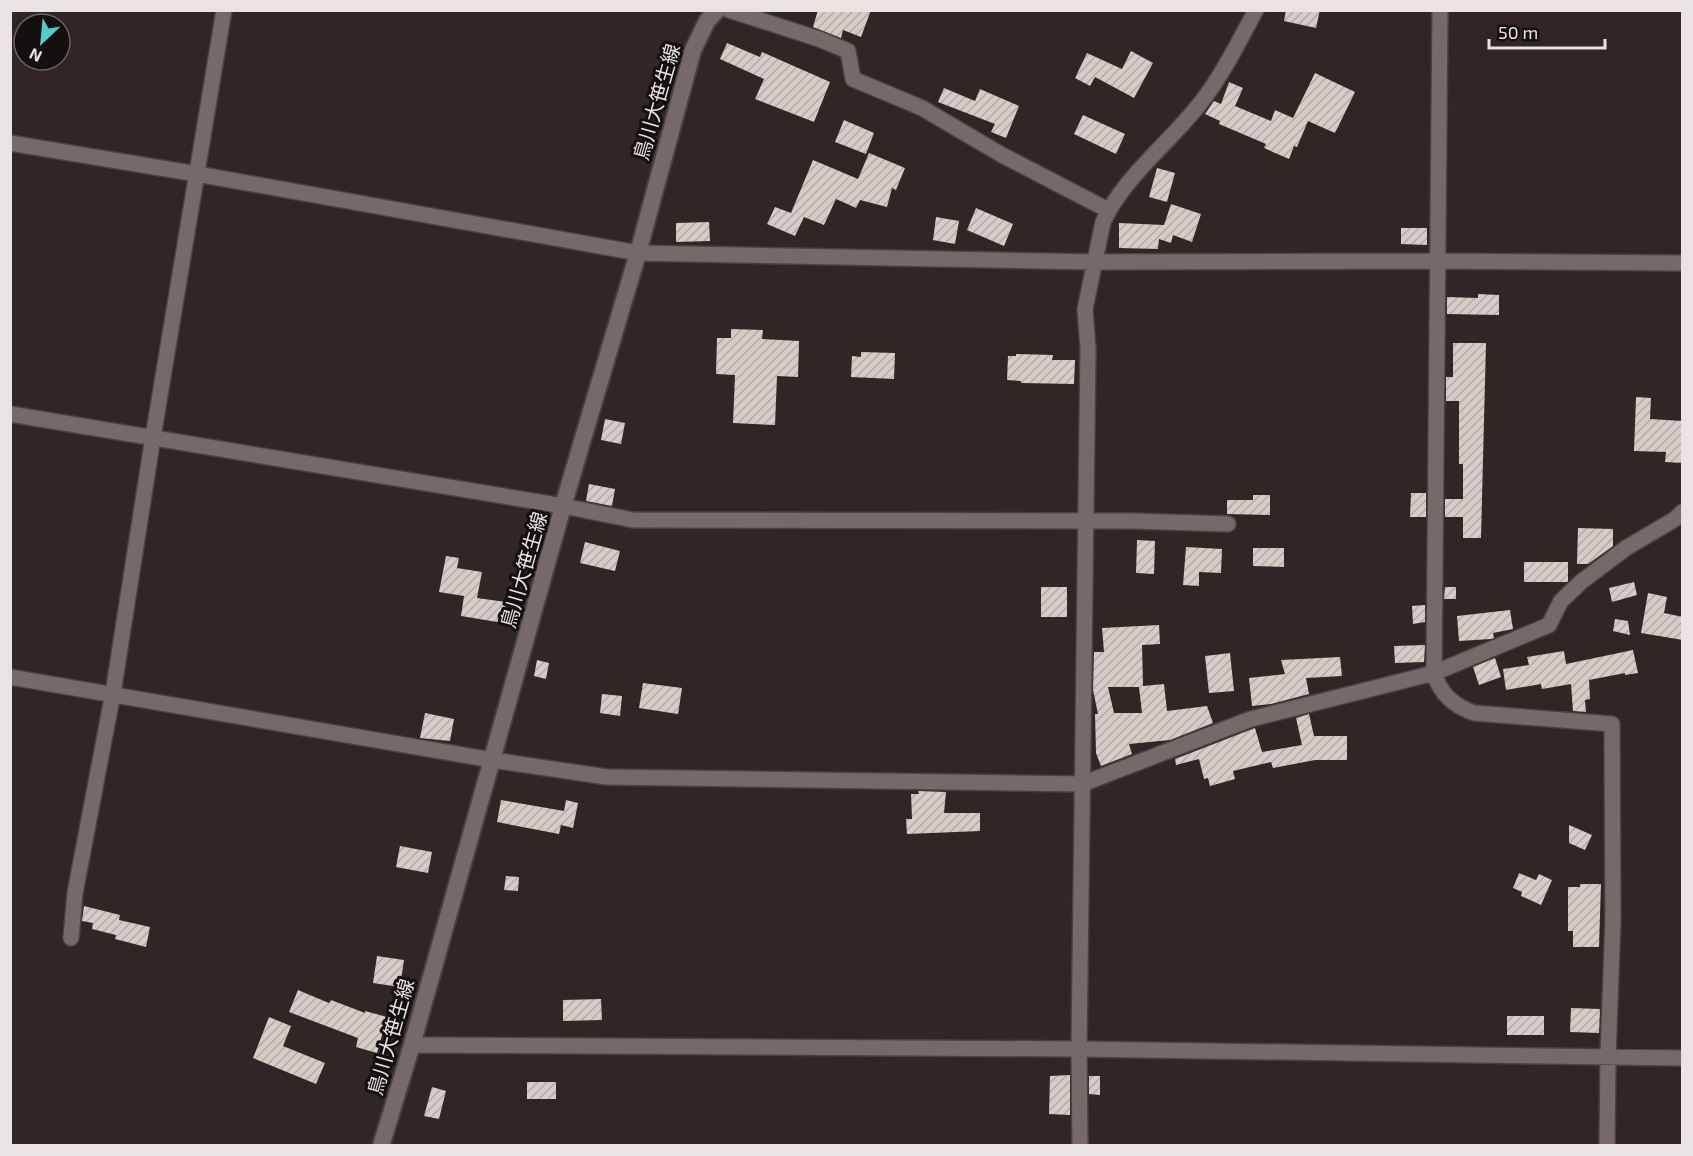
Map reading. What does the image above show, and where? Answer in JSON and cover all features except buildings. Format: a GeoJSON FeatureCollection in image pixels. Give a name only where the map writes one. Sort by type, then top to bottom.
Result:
{"type":"FeatureCollection","features":[{"type":"Feature","properties":{"kind":"street"},"geometry":{"type":"LineString","coordinates":[[72,938],[75,894],[113,693],[224,10]]}},
{"type":"Feature","properties":{"kind":"street","name":"鳥川大笹生線"},"geometry":{"type":"LineString","coordinates":[[381,1146],[412,1045],[563,506],[638,254],[693,50],[707,21],[717,10]]}},
{"type":"Feature","properties":{"kind":"street"},"geometry":{"type":"LineString","coordinates":[[729,10],[819,39],[848,51],[853,79],[922,108],[1002,155],[1108,210]]}},
{"type":"Feature","properties":{"kind":"street"},"geometry":{"type":"LineString","coordinates":[[1080,1146],[1079,1049],[1088,349],[1085,315],[1103,222],[1108,210],[1202,102],[1256,10]]}},
{"type":"Feature","properties":{"kind":"street"},"geometry":{"type":"LineString","coordinates":[[1440,10],[1434,673],[1437,684],[1448,699],[1474,713],[1612,724],[1613,920],[1607,1146]]}},
{"type":"Feature","properties":{"kind":"street"},"geometry":{"type":"LineString","coordinates":[[10,143],[197,174],[638,254],[1095,262],[1683,263]]}},
{"type":"Feature","properties":{"kind":"street"},"geometry":{"type":"LineString","coordinates":[[10,414],[563,506],[633,520],[1085,521],[1227,524]]}},
{"type":"Feature","properties":{"kind":"street"},"geometry":{"type":"LineString","coordinates":[[10,677],[492,760],[606,777],[1082,784],[1251,719],[1434,673],[1549,625],[1561,600],[1581,582],[1626,548],[1683,512]]}},
{"type":"Feature","properties":{"kind":"street"},"geometry":{"type":"LineString","coordinates":[[412,1045],[1079,1049],[1683,1058]]}}]}
